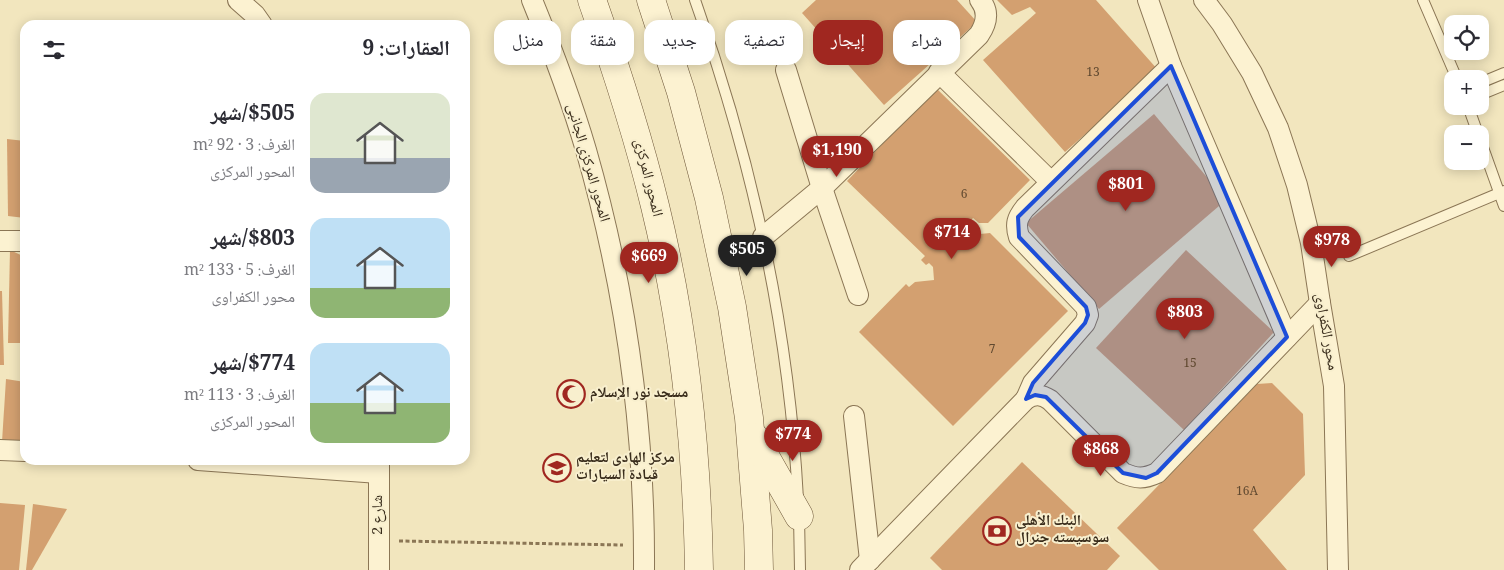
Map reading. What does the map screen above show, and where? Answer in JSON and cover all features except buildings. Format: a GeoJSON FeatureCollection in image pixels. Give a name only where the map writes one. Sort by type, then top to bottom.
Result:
{"type":"FeatureCollection","features":[{"type":"Feature","properties":{"kind":"main road","name":"المحور المركزى"},"geometry":{"type":"LineString","coordinates":[[592,0],[628,108],[655,207],[677,313],[691,420],[699,570]]}},
{"type":"Feature","properties":{"kind":"main road"},"geometry":{"type":"LineString","coordinates":[[651,0],[681,92],[709,198],[732,307],[750,429],[758,530],[759,570]]}},
{"type":"Feature","properties":{"kind":"main road"},"geometry":{"type":"LineString","coordinates":[[750,429],[799,516]]}},
{"type":"Feature","properties":{"kind":"street"},"geometry":{"type":"LineString","coordinates":[[238,0],[258,20]]}},
{"type":"Feature","properties":{"kind":"street","name":"المحور المركزى الجانبى"},"geometry":{"type":"LineString","coordinates":[[532,0],[554,54],[586,150],[610,247],[629,345],[640,445],[644,570]]}},
{"type":"Feature","properties":{"kind":"street"},"geometry":{"type":"LineString","coordinates":[[763,237],[822,188],[939,72],[973,41],[984,27],[986,19],[986,10],[980,0]]}},
{"type":"Feature","properties":{"kind":"street"},"geometry":{"type":"LineString","coordinates":[[1148,0],[1171,66],[1287,336]]}},
{"type":"Feature","properties":{"kind":"street","name":"محور الكفراوى"},"geometry":{"type":"LineString","coordinates":[[1204,0],[1222,24],[1252,73],[1278,128],[1297,184],[1311,243],[1334,386],[1338,570]]}},
{"type":"Feature","properties":{"kind":"street"},"geometry":{"type":"LineString","coordinates":[[865,565],[1026,399],[1033,383],[1086,323],[1088,315],[1086,306],[1019,236],[1016,227],[1018,217],[1051,182],[1171,66]]}},
{"type":"Feature","properties":{"kind":"street"},"geometry":{"type":"LineString","coordinates":[[786,70],[822,188],[858,295]]}},
{"type":"Feature","properties":{"kind":"street"},"geometry":{"type":"LineString","coordinates":[[939,72],[1051,182]]}},
{"type":"Feature","properties":{"kind":"street"},"geometry":{"type":"LineString","coordinates":[[0,241],[20,240]]}},
{"type":"Feature","properties":{"kind":"street"},"geometry":{"type":"LineString","coordinates":[[1026,399],[1035,395],[1046,397],[1124,473],[1134,478],[1146,478],[1158,473],[1320,303]]}},
{"type":"Feature","properties":{"kind":"street"},"geometry":{"type":"LineString","coordinates":[[854,416],[865,565]]}},
{"type":"Feature","properties":{"kind":"street"},"geometry":{"type":"LineString","coordinates":[[0,450],[20,451]]}},
{"type":"Feature","properties":{"kind":"street"},"geometry":{"type":"LineString","coordinates":[[349,465],[379,466]]}},
{"type":"Feature","properties":{"kind":"street","name":"شارع 2"},"geometry":{"type":"LineString","coordinates":[[379,466],[379,570]]}},
{"type":"Feature","properties":{"kind":"lane"},"geometry":{"type":"LineString","coordinates":[[695,0],[714,51],[741,147],[763,237],[782,345],[795,446],[800,570]]}},
{"type":"Feature","properties":{"kind":"lane"},"geometry":{"type":"LineString","coordinates":[[1423,0],[1453,70]]}},
{"type":"Feature","properties":{"kind":"lane"},"geometry":{"type":"LineString","coordinates":[[1489,79],[1504,73]]}},
{"type":"Feature","properties":{"kind":"lane"},"geometry":{"type":"LineString","coordinates":[[1489,91],[1504,85]]}},
{"type":"Feature","properties":{"kind":"lane"},"geometry":{"type":"LineString","coordinates":[[1489,160],[1502,192],[1504,206]]}},
{"type":"Feature","properties":{"kind":"lane"},"geometry":{"type":"LineString","coordinates":[[1349,256],[1502,192]]}},
{"type":"Feature","properties":{"kind":"path"},"geometry":{"type":"LineString","coordinates":[[379,540],[644,545]]}},
{"type":"Feature","properties":{"kind":"highlighted area"},"geometry":{"type":"Polygon","coordinates":[[[1171,66],[1287,337],[1157,473],[1146,478],[1123,473],[1046,397],[1035,395],[1026,399],[1033,383],[1085,323],[1088,315],[1086,307],[1019,237],[1018,217],[1171,66]]]}},
{"type":"Feature","properties":{"kind":"place","name":"مسجد نور الإسلام"},"geometry":{"type":"Point","coordinates":[571,394]}},
{"type":"Feature","properties":{"kind":"place","name":"مركز الهادى لتعليم قيادة السيارات"},"geometry":{"type":"Point","coordinates":[557,468]}},
{"type":"Feature","properties":{"kind":"place","name":"البنك الأهلى سوسيسته جنرال"},"geometry":{"type":"Point","coordinates":[997,531]}}]}
